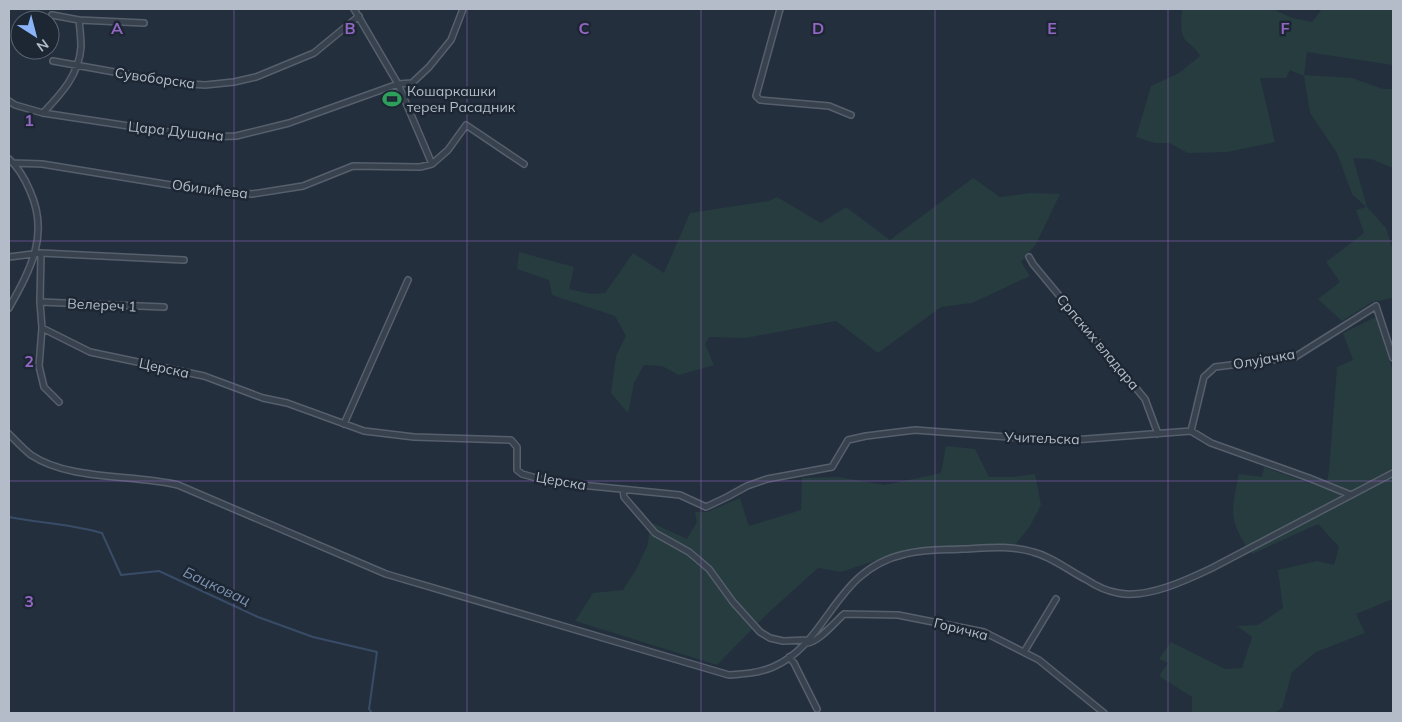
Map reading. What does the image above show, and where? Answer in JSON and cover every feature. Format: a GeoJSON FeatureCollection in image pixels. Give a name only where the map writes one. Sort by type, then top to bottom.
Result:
{"type":"FeatureCollection","features":[{"type":"Feature","properties":{"kind":"street"},"geometry":{"type":"LineString","coordinates":[[354,9],[398,84],[432,164],[448,150],[466,125],[524,164]]}},
{"type":"Feature","properties":{"kind":"street","name":"Цара Душана"},"geometry":{"type":"LineString","coordinates":[[9,101],[15,105],[43,113],[207,137],[236,136],[289,123],[398,84],[412,83],[429,67],[451,40],[462,9]]}},
{"type":"Feature","properties":{"kind":"street"},"geometry":{"type":"LineString","coordinates":[[780,9],[756,96],[760,100],[828,106],[851,115]]}},
{"type":"Feature","properties":{"kind":"street"},"geometry":{"type":"LineString","coordinates":[[60,16],[79,20],[144,23]]}},
{"type":"Feature","properties":{"kind":"street","name":"Сувоборска"},"geometry":{"type":"LineString","coordinates":[[53,61],[176,83],[205,85],[234,82],[256,77],[314,53],[359,16]]}},
{"type":"Feature","properties":{"kind":"street"},"geometry":{"type":"LineString","coordinates":[[43,113],[62,93],[78,66],[81,47],[79,20]]}},
{"type":"Feature","properties":{"kind":"street"},"geometry":{"type":"LineString","coordinates":[[11,161],[25,180],[36,206],[39,220],[38,253],[42,328],[39,366],[44,387],[59,402]]}},
{"type":"Feature","properties":{"kind":"street","name":"Обилићева"},"geometry":{"type":"LineString","coordinates":[[11,161],[42,164],[177,186],[252,194],[303,186],[353,166],[420,167],[432,164]]}},
{"type":"Feature","properties":{"kind":"street"},"geometry":{"type":"LineString","coordinates":[[9,308],[38,253]]}},
{"type":"Feature","properties":{"kind":"street"},"geometry":{"type":"LineString","coordinates":[[9,257],[38,253],[184,260]]}},
{"type":"Feature","properties":{"kind":"street","name":"Српских владара"},"geometry":{"type":"LineString","coordinates":[[1028,257],[1145,399],[1158,434]]}},
{"type":"Feature","properties":{"kind":"street"},"geometry":{"type":"LineString","coordinates":[[344,424],[408,280]]}},
{"type":"Feature","properties":{"kind":"street","name":"Велереч 1"},"geometry":{"type":"LineString","coordinates":[[40,302],[164,308]]}},
{"type":"Feature","properties":{"kind":"street","name":"Олујачка"},"geometry":{"type":"LineString","coordinates":[[1192,431],[1204,377],[1215,367],[1295,356],[1376,306],[1393,358]]}},
{"type":"Feature","properties":{"kind":"street","name":"Церска"},"geometry":{"type":"LineString","coordinates":[[42,328],[90,352],[204,376],[263,398],[287,404],[364,431],[414,437],[511,440],[517,448],[517,470],[522,474],[551,482],[680,495],[706,507],[746,486],[767,479]]}},
{"type":"Feature","properties":{"kind":"street","name":"Учитељска"},"geometry":{"type":"LineString","coordinates":[[767,479],[832,467],[848,440],[915,430],[1060,441],[1192,431]]}},
{"type":"Feature","properties":{"kind":"street"},"geometry":{"type":"LineString","coordinates":[[1192,431],[1211,443],[1310,478],[1351,495]]}},
{"type":"Feature","properties":{"kind":"street"},"geometry":{"type":"LineString","coordinates":[[9,434],[32,455],[60,468],[77,472],[163,481],[178,485],[386,574],[716,673],[729,675],[773,667],[789,657],[807,641],[856,579],[884,560],[925,550],[998,547],[1021,549],[1048,558],[1102,588],[1120,594],[1147,592],[1166,588],[1194,576],[1393,473]]}},
{"type":"Feature","properties":{"kind":"street"},"geometry":{"type":"LineString","coordinates":[[623,490],[624,496],[655,533],[689,552],[709,568],[733,602],[760,632],[770,638],[783,641],[807,641]]}},
{"type":"Feature","properties":{"kind":"street"},"geometry":{"type":"LineString","coordinates":[[1024,652],[1056,598]]}},
{"type":"Feature","properties":{"kind":"street","name":"Горичка"},"geometry":{"type":"LineString","coordinates":[[807,641],[811,643],[817,639],[844,614],[898,615],[984,632],[1039,660],[1104,713]]}},
{"type":"Feature","properties":{"kind":"street"},"geometry":{"type":"LineString","coordinates":[[789,657],[794,663],[817,709]]}},
{"type":"Feature","properties":{"kind":"green space"},"geometry":{"type":"Polygon","coordinates":[[[1182,9],[1273,9],[1292,18],[1312,22],[1322,9],[1393,9],[1393,65],[1307,52],[1304,75],[1352,78],[1383,89],[1393,89],[1393,168],[1371,159],[1353,158],[1367,207],[1386,228],[1393,250],[1393,298],[1372,302],[1342,321],[1318,299],[1340,282],[1326,262],[1364,233],[1356,210],[1366,207],[1352,194],[1337,153],[1310,113],[1304,76],[1290,70],[1286,78],[1260,78],[1275,142],[1227,152],[1188,153],[1169,143],[1155,143],[1136,137],[1151,86],[1179,73],[1200,56],[1182,34],[1182,9]]]}},
{"type":"Feature","properties":{"kind":"green space"},"geometry":{"type":"Polygon","coordinates":[[[973,178],[1000,197],[1031,193],[1060,194],[1036,244],[1021,262],[1030,276],[972,303],[941,307],[878,353],[836,321],[746,338],[709,337],[705,344],[714,365],[679,375],[662,366],[644,365],[634,383],[628,413],[611,393],[616,356],[626,336],[615,316],[552,295],[549,280],[517,269],[519,252],[574,267],[569,289],[590,294],[605,293],[633,253],[664,273],[690,213],[769,201],[777,197],[821,223],[846,207],[890,240],[973,178]]]}},
{"type":"Feature","properties":{"kind":"green space"},"geometry":{"type":"Polygon","coordinates":[[[1376,317],[1393,371],[1393,599],[1356,614],[1365,633],[1316,652],[1292,672],[1282,708],[1274,713],[1192,713],[1192,697],[1159,676],[1168,663],[1159,659],[1171,642],[1225,669],[1242,668],[1252,637],[1237,626],[1258,625],[1283,608],[1278,570],[1317,561],[1334,565],[1339,547],[1318,524],[1252,554],[1244,543],[1235,524],[1233,516],[1234,498],[1239,474],[1262,477],[1264,467],[1326,489],[1337,367],[1353,360],[1343,333],[1376,317]]]}},
{"type":"Feature","properties":{"kind":"green space"},"geometry":{"type":"Polygon","coordinates":[[[946,446],[975,449],[989,477],[1035,474],[1041,505],[1030,526],[1015,545],[904,551],[841,572],[818,568],[768,613],[717,665],[575,621],[593,593],[623,590],[637,568],[648,544],[650,522],[687,539],[697,522],[695,512],[707,512],[740,498],[749,526],[801,510],[802,478],[838,477],[885,485],[941,473],[946,446]]]}},
{"type":"Feature","properties":{"kind":"waterway","name":"Бацковац"},"geometry":{"type":"LineString","coordinates":[[9,517],[102,533],[121,575],[159,571],[258,617],[313,637],[377,652],[369,709],[372,713]]}},
{"type":"Feature","properties":{"kind":"place","name":"Кошаркашки терен Расадник"},"geometry":{"type":"Point","coordinates":[392,99]}}]}
